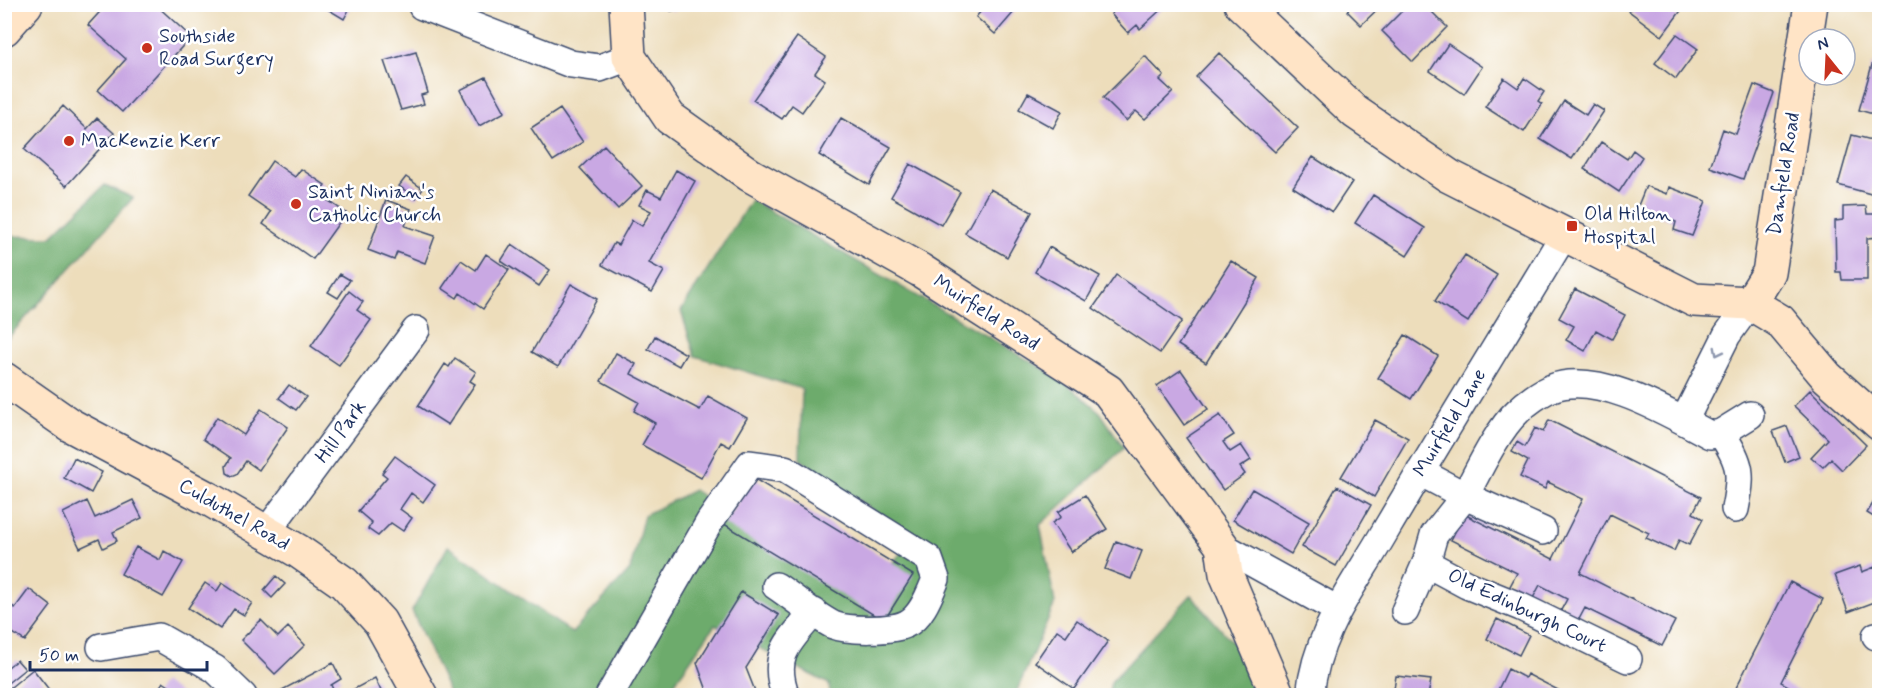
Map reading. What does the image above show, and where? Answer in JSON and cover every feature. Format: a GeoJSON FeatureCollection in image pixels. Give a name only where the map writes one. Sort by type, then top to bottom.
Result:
{"type":"FeatureCollection","features":[{"type":"Feature","properties":{"kind":"street"},"geometry":{"type":"LineString","coordinates":[[4,29],[26,4]]}},
{"type":"Feature","properties":{"kind":"street"},"geometry":{"type":"LineString","coordinates":[[422,6],[571,64],[600,68],[629,57],[626,4]]}},
{"type":"Feature","properties":{"kind":"street"},"geometry":{"type":"LineString","coordinates":[[1240,4],[1354,112],[1449,176],[1694,300],[1750,303],[1780,321],[1827,377],[1880,424]]}},
{"type":"Feature","properties":{"kind":"street","name":"Damfield Road"},"geometry":{"type":"LineString","coordinates":[[1750,303],[1769,273],[1811,4]]}},
{"type":"Feature","properties":{"kind":"street","name":"Muirfield Road"},"geometry":{"type":"LineString","coordinates":[[629,57],[670,118],[750,175],[920,270],[1108,391],[1222,546],[1226,574],[1278,696]]}},
{"type":"Feature","properties":{"kind":"street","name":"Muirfield Lane"},"geometry":{"type":"LineString","coordinates":[[1310,696],[1312,674],[1322,640],[1336,609],[1564,236]]}},
{"type":"Feature","properties":{"kind":"street"},"geometry":{"type":"LineString","coordinates":[[1684,421],[1727,335],[1750,303]]}},
{"type":"Feature","properties":{"kind":"street","name":"Hill Park"},"geometry":{"type":"LineString","coordinates":[[265,534],[416,330]]}},
{"type":"Feature","properties":{"kind":"street","name":"Culduthel Road"},"geometry":{"type":"LineString","coordinates":[[4,379],[70,425],[209,499],[265,534],[298,551],[344,583],[380,622],[421,696]]}},
{"type":"Feature","properties":{"kind":"street","name":"Old Edinburgh Court"},"geometry":{"type":"LineString","coordinates":[[1405,611],[1426,563],[1434,535],[1465,496],[1489,451],[1517,411],[1552,387],[1589,383],[1621,392],[1710,435],[1721,433]]}},
{"type":"Feature","properties":{"kind":"street"},"geometry":{"type":"LineString","coordinates":[[1736,509],[1742,477],[1733,451],[1721,433],[1750,415]]}},
{"type":"Feature","properties":{"kind":"street"},"geometry":{"type":"LineString","coordinates":[[609,696],[710,521],[750,464],[785,469],[928,559],[936,579],[925,604],[907,624],[854,629],[834,625],[776,586]]}},
{"type":"Feature","properties":{"kind":"street"},"geometry":{"type":"LineString","coordinates":[[1420,472],[1465,496],[1542,531]]}},
{"type":"Feature","properties":{"kind":"street"},"geometry":{"type":"LineString","coordinates":[[1222,546],[1336,609]]}},
{"type":"Feature","properties":{"kind":"street","name":"Old Edinburgh Court"},"geometry":{"type":"LineString","coordinates":[[1426,563],[1467,585],[1521,607],[1628,659]]}},
{"type":"Feature","properties":{"kind":"street"},"geometry":{"type":"LineString","coordinates":[[786,696],[778,669],[784,647],[814,612]]}},
{"type":"Feature","properties":{"kind":"street"},"geometry":{"type":"LineString","coordinates":[[101,647],[159,637],[215,669],[243,696]]}},
{"type":"Feature","properties":{"kind":"green space"},"geometry":{"type":"Polygon","coordinates":[[[105,185],[133,198],[5,341],[5,236],[51,237],[105,185]]]}},
{"type":"Feature","properties":{"kind":"green space"},"geometry":{"type":"Polygon","coordinates":[[[751,200],[1061,379],[1100,412],[1124,448],[1040,525],[1055,603],[1015,695],[830,695],[829,684],[715,625],[666,695],[450,695],[412,611],[448,546],[572,633],[630,570],[644,515],[694,490],[858,603],[913,539],[800,459],[802,389],[695,356],[681,311],[751,200]]]}},
{"type":"Feature","properties":{"kind":"green space"},"geometry":{"type":"Polygon","coordinates":[[[1191,595],[1248,660],[1254,695],[1108,696],[1111,682],[1191,595]]]}},
{"type":"Feature","properties":{"kind":"building","name":"Southside Road Surgery"},"geometry":{"type":"Polygon","coordinates":[[[107,4],[155,4],[191,37],[122,112],[98,90],[126,59],[88,25],[107,4]]]}},
{"type":"Feature","properties":{"kind":"building"},"geometry":{"type":"Polygon","coordinates":[[[319,4],[352,4],[344,19],[319,4]]]}},
{"type":"Feature","properties":{"kind":"building"},"geometry":{"type":"Polygon","coordinates":[[[669,4],[696,4],[696,5],[671,11],[669,4]]]}},
{"type":"Feature","properties":{"kind":"building"},"geometry":{"type":"Polygon","coordinates":[[[987,4],[1021,4],[995,34],[976,17],[987,4]]]}},
{"type":"Feature","properties":{"kind":"building"},"geometry":{"type":"Polygon","coordinates":[[[1118,4],[1167,4],[1140,29],[1137,25],[1128,33],[1111,14],[1120,6],[1118,4]]]}},
{"type":"Feature","properties":{"kind":"building"},"geometry":{"type":"Polygon","coordinates":[[[1353,4],[1383,4],[1361,25],[1347,11],[1353,4]]]}},
{"type":"Feature","properties":{"kind":"building"},"geometry":{"type":"Polygon","coordinates":[[[1409,4],[1424,4],[1447,27],[1413,62],[1382,31],[1409,4]]]}},
{"type":"Feature","properties":{"kind":"building"},"geometry":{"type":"Polygon","coordinates":[[[1634,4],[1686,4],[1662,36],[1629,11],[1634,4]]]}},
{"type":"Feature","properties":{"kind":"building"},"geometry":{"type":"Polygon","coordinates":[[[1677,34],[1698,49],[1676,79],[1655,63],[1677,34]]]}},
{"type":"Feature","properties":{"kind":"building"},"geometry":{"type":"Polygon","coordinates":[[[797,37],[826,57],[815,73],[825,80],[802,112],[792,105],[782,119],[753,100],[797,37]]]}},
{"type":"Feature","properties":{"kind":"building"},"geometry":{"type":"Polygon","coordinates":[[[1448,44],[1482,67],[1464,94],[1430,71],[1448,44]]]}},
{"type":"Feature","properties":{"kind":"building"},"geometry":{"type":"Polygon","coordinates":[[[416,52],[428,93],[421,95],[424,104],[401,110],[384,61],[416,52]]]}},
{"type":"Feature","properties":{"kind":"building"},"geometry":{"type":"Polygon","coordinates":[[[1219,53],[1298,128],[1275,152],[1196,77],[1219,53]]]}},
{"type":"Feature","properties":{"kind":"building"},"geometry":{"type":"Polygon","coordinates":[[[1145,56],[1164,76],[1160,80],[1173,92],[1145,119],[1136,111],[1126,121],[1103,98],[1145,56]]]}},
{"type":"Feature","properties":{"kind":"building"},"geometry":{"type":"Polygon","coordinates":[[[1872,65],[1880,67],[1880,116],[1859,110],[1872,65]]]}},
{"type":"Feature","properties":{"kind":"building"},"geometry":{"type":"Polygon","coordinates":[[[486,77],[505,112],[479,126],[460,90],[486,77]]]}},
{"type":"Feature","properties":{"kind":"building"},"geometry":{"type":"Polygon","coordinates":[[[1504,78],[1518,88],[1524,78],[1544,92],[1538,101],[1542,104],[1524,132],[1485,107],[1504,78]]]}},
{"type":"Feature","properties":{"kind":"building"},"geometry":{"type":"Polygon","coordinates":[[[1754,85],[1774,93],[1743,179],[1710,167],[1723,129],[1736,134],[1754,85]]]}},
{"type":"Feature","properties":{"kind":"building"},"geometry":{"type":"Polygon","coordinates":[[[1028,93],[1062,111],[1053,128],[1019,109],[1028,93]]]}},
{"type":"Feature","properties":{"kind":"building"},"geometry":{"type":"Polygon","coordinates":[[[1564,101],[1586,115],[1593,104],[1604,111],[1572,159],[1540,139],[1564,101]]]}},
{"type":"Feature","properties":{"kind":"building","name":"MacKenzie Kerr"},"geometry":{"type":"Polygon","coordinates":[[[63,106],[87,129],[97,118],[114,133],[66,186],[24,149],[63,106]]]}},
{"type":"Feature","properties":{"kind":"building"},"geometry":{"type":"Polygon","coordinates":[[[560,109],[583,142],[553,161],[531,128],[560,109]]]}},
{"type":"Feature","properties":{"kind":"building"},"geometry":{"type":"Polygon","coordinates":[[[841,118],[891,147],[869,185],[819,155],[841,118]]]}},
{"type":"Feature","properties":{"kind":"building"},"geometry":{"type":"Polygon","coordinates":[[[1852,135],[1880,142],[1880,164],[1871,194],[1838,185],[1852,135]]]}},
{"type":"Feature","properties":{"kind":"building"},"geometry":{"type":"Polygon","coordinates":[[[1601,142],[1627,159],[1633,150],[1642,157],[1619,192],[1584,169],[1601,142]]]}},
{"type":"Feature","properties":{"kind":"building"},"geometry":{"type":"Polygon","coordinates":[[[604,145],[642,186],[618,209],[580,168],[604,145]]]}},
{"type":"Feature","properties":{"kind":"building"},"geometry":{"type":"Polygon","coordinates":[[[1313,157],[1352,182],[1332,212],[1293,187],[1313,157]]]}},
{"type":"Feature","properties":{"kind":"building","name":"Saint Ninian's Catholic Church"},"geometry":{"type":"Polygon","coordinates":[[[272,161],[295,177],[301,169],[325,185],[319,194],[346,213],[313,259],[263,224],[271,212],[248,196],[272,161]]]}},
{"type":"Feature","properties":{"kind":"building"},"geometry":{"type":"Polygon","coordinates":[[[910,164],[960,192],[941,225],[891,197],[910,164]]]}},
{"type":"Feature","properties":{"kind":"building"},"geometry":{"type":"Polygon","coordinates":[[[676,170],[695,181],[649,263],[664,271],[652,292],[602,265],[614,243],[618,245],[632,220],[642,226],[651,211],[639,205],[647,190],[661,197],[676,170]]]}},
{"type":"Feature","properties":{"kind":"building"},"geometry":{"type":"Polygon","coordinates":[[[406,177],[423,189],[416,198],[399,186],[406,177]]]}},
{"type":"Feature","properties":{"kind":"building"},"geometry":{"type":"Polygon","coordinates":[[[1646,186],[1667,194],[1669,187],[1706,201],[1692,236],[1674,230],[1676,222],[1637,208],[1646,186]]]}},
{"type":"Feature","properties":{"kind":"building"},"geometry":{"type":"Polygon","coordinates":[[[990,189],[1032,212],[1007,257],[965,233],[990,189]]]}},
{"type":"Feature","properties":{"kind":"building"},"geometry":{"type":"Polygon","coordinates":[[[1373,195],[1425,228],[1407,256],[1355,223],[1373,195]]]}},
{"type":"Feature","properties":{"kind":"building"},"geometry":{"type":"Polygon","coordinates":[[[386,200],[411,209],[405,226],[435,236],[425,263],[397,252],[394,260],[368,250],[386,200]]]}},
{"type":"Feature","properties":{"kind":"building"},"geometry":{"type":"Polygon","coordinates":[[[1866,206],[1867,214],[1880,214],[1880,237],[1867,238],[1867,280],[1842,280],[1841,272],[1836,272],[1835,221],[1843,220],[1843,207],[1866,206]]]}},
{"type":"Feature","properties":{"kind":"building"},"geometry":{"type":"Polygon","coordinates":[[[512,244],[550,270],[539,286],[501,261],[512,244]]]}},
{"type":"Feature","properties":{"kind":"building"},"geometry":{"type":"Polygon","coordinates":[[[1049,247],[1100,276],[1086,301],[1035,272],[1049,247]]]}},
{"type":"Feature","properties":{"kind":"building"},"geometry":{"type":"Polygon","coordinates":[[[486,254],[509,270],[483,309],[460,293],[457,298],[442,288],[461,260],[476,270],[486,254]]]}},
{"type":"Feature","properties":{"kind":"building"},"geometry":{"type":"Polygon","coordinates":[[[1465,255],[1497,275],[1468,322],[1435,301],[1465,255]]]}},
{"type":"Feature","properties":{"kind":"building"},"geometry":{"type":"Polygon","coordinates":[[[1231,261],[1259,278],[1206,363],[1178,345],[1231,261]]]}},
{"type":"Feature","properties":{"kind":"building"},"geometry":{"type":"Polygon","coordinates":[[[340,274],[350,280],[338,298],[328,292],[340,274]]]}},
{"type":"Feature","properties":{"kind":"building"},"geometry":{"type":"Polygon","coordinates":[[[1116,275],[1182,321],[1160,353],[1093,308],[1116,275]]]}},
{"type":"Feature","properties":{"kind":"building"},"geometry":{"type":"Polygon","coordinates":[[[571,284],[597,299],[558,367],[532,352],[571,284]]]}},
{"type":"Feature","properties":{"kind":"building"},"geometry":{"type":"Polygon","coordinates":[[[1575,289],[1625,315],[1612,339],[1596,330],[1585,351],[1566,340],[1574,326],[1559,318],[1575,289]]]}},
{"type":"Feature","properties":{"kind":"building"},"geometry":{"type":"Polygon","coordinates":[[[349,291],[363,302],[357,310],[371,320],[339,365],[311,346],[349,291]]]}},
{"type":"Feature","properties":{"kind":"building"},"geometry":{"type":"Polygon","coordinates":[[[1405,335],[1438,356],[1411,399],[1378,378],[1405,335]]]}},
{"type":"Feature","properties":{"kind":"building"},"geometry":{"type":"Polygon","coordinates":[[[655,336],[686,354],[679,366],[648,349],[655,336]]]}},
{"type":"Feature","properties":{"kind":"building"},"geometry":{"type":"Polygon","coordinates":[[[616,353],[636,364],[631,374],[700,410],[708,396],[747,418],[730,447],[721,442],[701,478],[642,445],[655,423],[634,411],[639,402],[601,381],[616,353]]]}},
{"type":"Feature","properties":{"kind":"building"},"geometry":{"type":"Polygon","coordinates":[[[455,358],[476,372],[470,381],[475,384],[448,425],[418,406],[445,364],[449,367],[455,358]]]}},
{"type":"Feature","properties":{"kind":"building"},"geometry":{"type":"Polygon","coordinates":[[[1181,370],[1208,409],[1184,425],[1157,386],[1181,370]]]}},
{"type":"Feature","properties":{"kind":"building"},"geometry":{"type":"Polygon","coordinates":[[[289,385],[306,397],[296,410],[279,398],[289,385]]]}},
{"type":"Feature","properties":{"kind":"building"},"geometry":{"type":"Polygon","coordinates":[[[1810,390],[1866,445],[1842,470],[1831,459],[1823,467],[1811,457],[1828,439],[1794,406],[1810,390]]]}},
{"type":"Feature","properties":{"kind":"building"},"geometry":{"type":"Polygon","coordinates":[[[261,409],[288,427],[259,470],[246,461],[237,474],[232,476],[227,473],[226,466],[231,458],[203,439],[217,417],[244,435],[261,409]]]}},
{"type":"Feature","properties":{"kind":"building"},"geometry":{"type":"Polygon","coordinates":[[[1220,415],[1234,435],[1223,442],[1230,452],[1241,445],[1251,460],[1240,467],[1245,474],[1223,490],[1186,438],[1220,415]]]}},
{"type":"Feature","properties":{"kind":"building"},"geometry":{"type":"Polygon","coordinates":[[[1375,420],[1408,438],[1374,497],[1341,477],[1375,420]]]}},
{"type":"Feature","properties":{"kind":"building"},"geometry":{"type":"Polygon","coordinates":[[[1549,420],[1701,497],[1693,513],[1703,519],[1689,545],[1679,540],[1674,551],[1646,538],[1649,533],[1610,514],[1580,573],[1675,621],[1662,646],[1585,608],[1577,623],[1559,614],[1567,599],[1540,585],[1532,600],[1509,588],[1517,573],[1451,540],[1464,514],[1553,559],[1583,499],[1548,482],[1545,489],[1520,477],[1528,461],[1512,452],[1517,442],[1525,447],[1535,428],[1543,432],[1549,420]]]}},
{"type":"Feature","properties":{"kind":"building"},"geometry":{"type":"Polygon","coordinates":[[[1787,426],[1799,456],[1785,462],[1773,431],[1787,426]]]}},
{"type":"Feature","properties":{"kind":"building"},"geometry":{"type":"Polygon","coordinates":[[[395,456],[435,485],[423,502],[411,493],[400,509],[412,518],[403,531],[391,523],[378,536],[368,529],[372,523],[358,511],[387,477],[382,473],[395,456]]]}},
{"type":"Feature","properties":{"kind":"building"},"geometry":{"type":"Polygon","coordinates":[[[74,458],[102,472],[91,493],[64,478],[74,458]]]}},
{"type":"Feature","properties":{"kind":"building"},"geometry":{"type":"Polygon","coordinates":[[[753,478],[913,575],[884,621],[724,524],[753,478]]]}},
{"type":"Feature","properties":{"kind":"building"},"geometry":{"type":"Polygon","coordinates":[[[1337,486],[1371,505],[1336,566],[1302,547],[1337,486]]]}},
{"type":"Feature","properties":{"kind":"building"},"geometry":{"type":"Polygon","coordinates":[[[1252,489],[1309,522],[1291,554],[1233,520],[1252,489]]]}},
{"type":"Feature","properties":{"kind":"building"},"geometry":{"type":"Polygon","coordinates":[[[1085,495],[1107,529],[1071,552],[1052,523],[1061,517],[1058,512],[1085,495]]]}},
{"type":"Feature","properties":{"kind":"building"},"geometry":{"type":"Polygon","coordinates":[[[133,500],[142,518],[113,532],[117,541],[103,548],[99,539],[80,548],[63,513],[87,501],[95,518],[133,500]]]}},
{"type":"Feature","properties":{"kind":"building"},"geometry":{"type":"Polygon","coordinates":[[[1875,500],[1880,502],[1880,521],[1867,513],[1875,500]]]}},
{"type":"Feature","properties":{"kind":"building"},"geometry":{"type":"Polygon","coordinates":[[[1116,541],[1142,551],[1131,579],[1105,569],[1116,541]]]}},
{"type":"Feature","properties":{"kind":"building"},"geometry":{"type":"Polygon","coordinates":[[[136,547],[160,560],[164,551],[183,562],[163,597],[121,574],[136,547]]]}},
{"type":"Feature","properties":{"kind":"building"},"geometry":{"type":"Polygon","coordinates":[[[1860,566],[1862,572],[1875,567],[1880,581],[1880,600],[1848,612],[1835,575],[1860,566]]]}},
{"type":"Feature","properties":{"kind":"building"},"geometry":{"type":"Polygon","coordinates":[[[276,576],[285,584],[272,598],[264,590],[276,576]]]}},
{"type":"Feature","properties":{"kind":"building"},"geometry":{"type":"Polygon","coordinates":[[[1790,582],[1823,599],[1781,682],[1806,696],[1752,696],[1736,688],[1790,582]]]}},
{"type":"Feature","properties":{"kind":"building"},"geometry":{"type":"Polygon","coordinates":[[[205,583],[217,591],[222,583],[252,603],[244,615],[234,609],[220,629],[188,608],[205,583]]]}},
{"type":"Feature","properties":{"kind":"building"},"geometry":{"type":"Polygon","coordinates":[[[29,589],[51,606],[25,641],[4,627],[4,601],[15,608],[29,589]]]}},
{"type":"Feature","properties":{"kind":"building"},"geometry":{"type":"Polygon","coordinates":[[[741,592],[779,615],[746,668],[757,696],[709,696],[697,663],[741,592]]]}},
{"type":"Feature","properties":{"kind":"building"},"geometry":{"type":"Polygon","coordinates":[[[1497,619],[1529,635],[1519,655],[1487,639],[1497,619]]]}},
{"type":"Feature","properties":{"kind":"building"},"geometry":{"type":"Polygon","coordinates":[[[261,620],[278,637],[288,627],[305,645],[275,674],[241,640],[261,620]]]}},
{"type":"Feature","properties":{"kind":"building"},"geometry":{"type":"Polygon","coordinates":[[[1077,620],[1108,641],[1074,689],[1035,662],[1057,630],[1066,636],[1077,620]]]}},
{"type":"Feature","properties":{"kind":"building"},"geometry":{"type":"Polygon","coordinates":[[[17,660],[25,669],[4,686],[4,670],[17,660]]]}},
{"type":"Feature","properties":{"kind":"building"},"geometry":{"type":"Polygon","coordinates":[[[333,663],[341,679],[331,685],[336,696],[282,696],[280,691],[333,663]]]}},
{"type":"Feature","properties":{"kind":"building"},"geometry":{"type":"Polygon","coordinates":[[[33,669],[54,696],[10,696],[6,691],[33,669]]]}},
{"type":"Feature","properties":{"kind":"building"},"geometry":{"type":"Polygon","coordinates":[[[1508,669],[1525,678],[1527,674],[1564,693],[1562,696],[1495,696],[1508,669]]]}},
{"type":"Feature","properties":{"kind":"building"},"geometry":{"type":"Polygon","coordinates":[[[1396,676],[1431,680],[1428,696],[1393,696],[1396,676]]]}},
{"type":"Feature","properties":{"kind":"building"},"geometry":{"type":"Polygon","coordinates":[[[375,678],[381,691],[372,696],[354,696],[352,690],[375,678]]]}},
{"type":"Feature","properties":{"kind":"building"},"geometry":{"type":"Polygon","coordinates":[[[163,682],[184,696],[154,696],[163,682]]]}},
{"type":"Feature","properties":{"kind":"place","name":"Southside Road Surgery"},"geometry":{"type":"Point","coordinates":[147,48]}},
{"type":"Feature","properties":{"kind":"place","name":"MacKenzie Kerr"},"geometry":{"type":"Point","coordinates":[69,141]}},
{"type":"Feature","properties":{"kind":"place","name":"Saint Ninian's Catholic Church"},"geometry":{"type":"Point","coordinates":[296,204]}},
{"type":"Feature","properties":{"kind":"place","name":"Old Hilton Hospital"},"geometry":{"type":"Point","coordinates":[1572,226]}}]}
